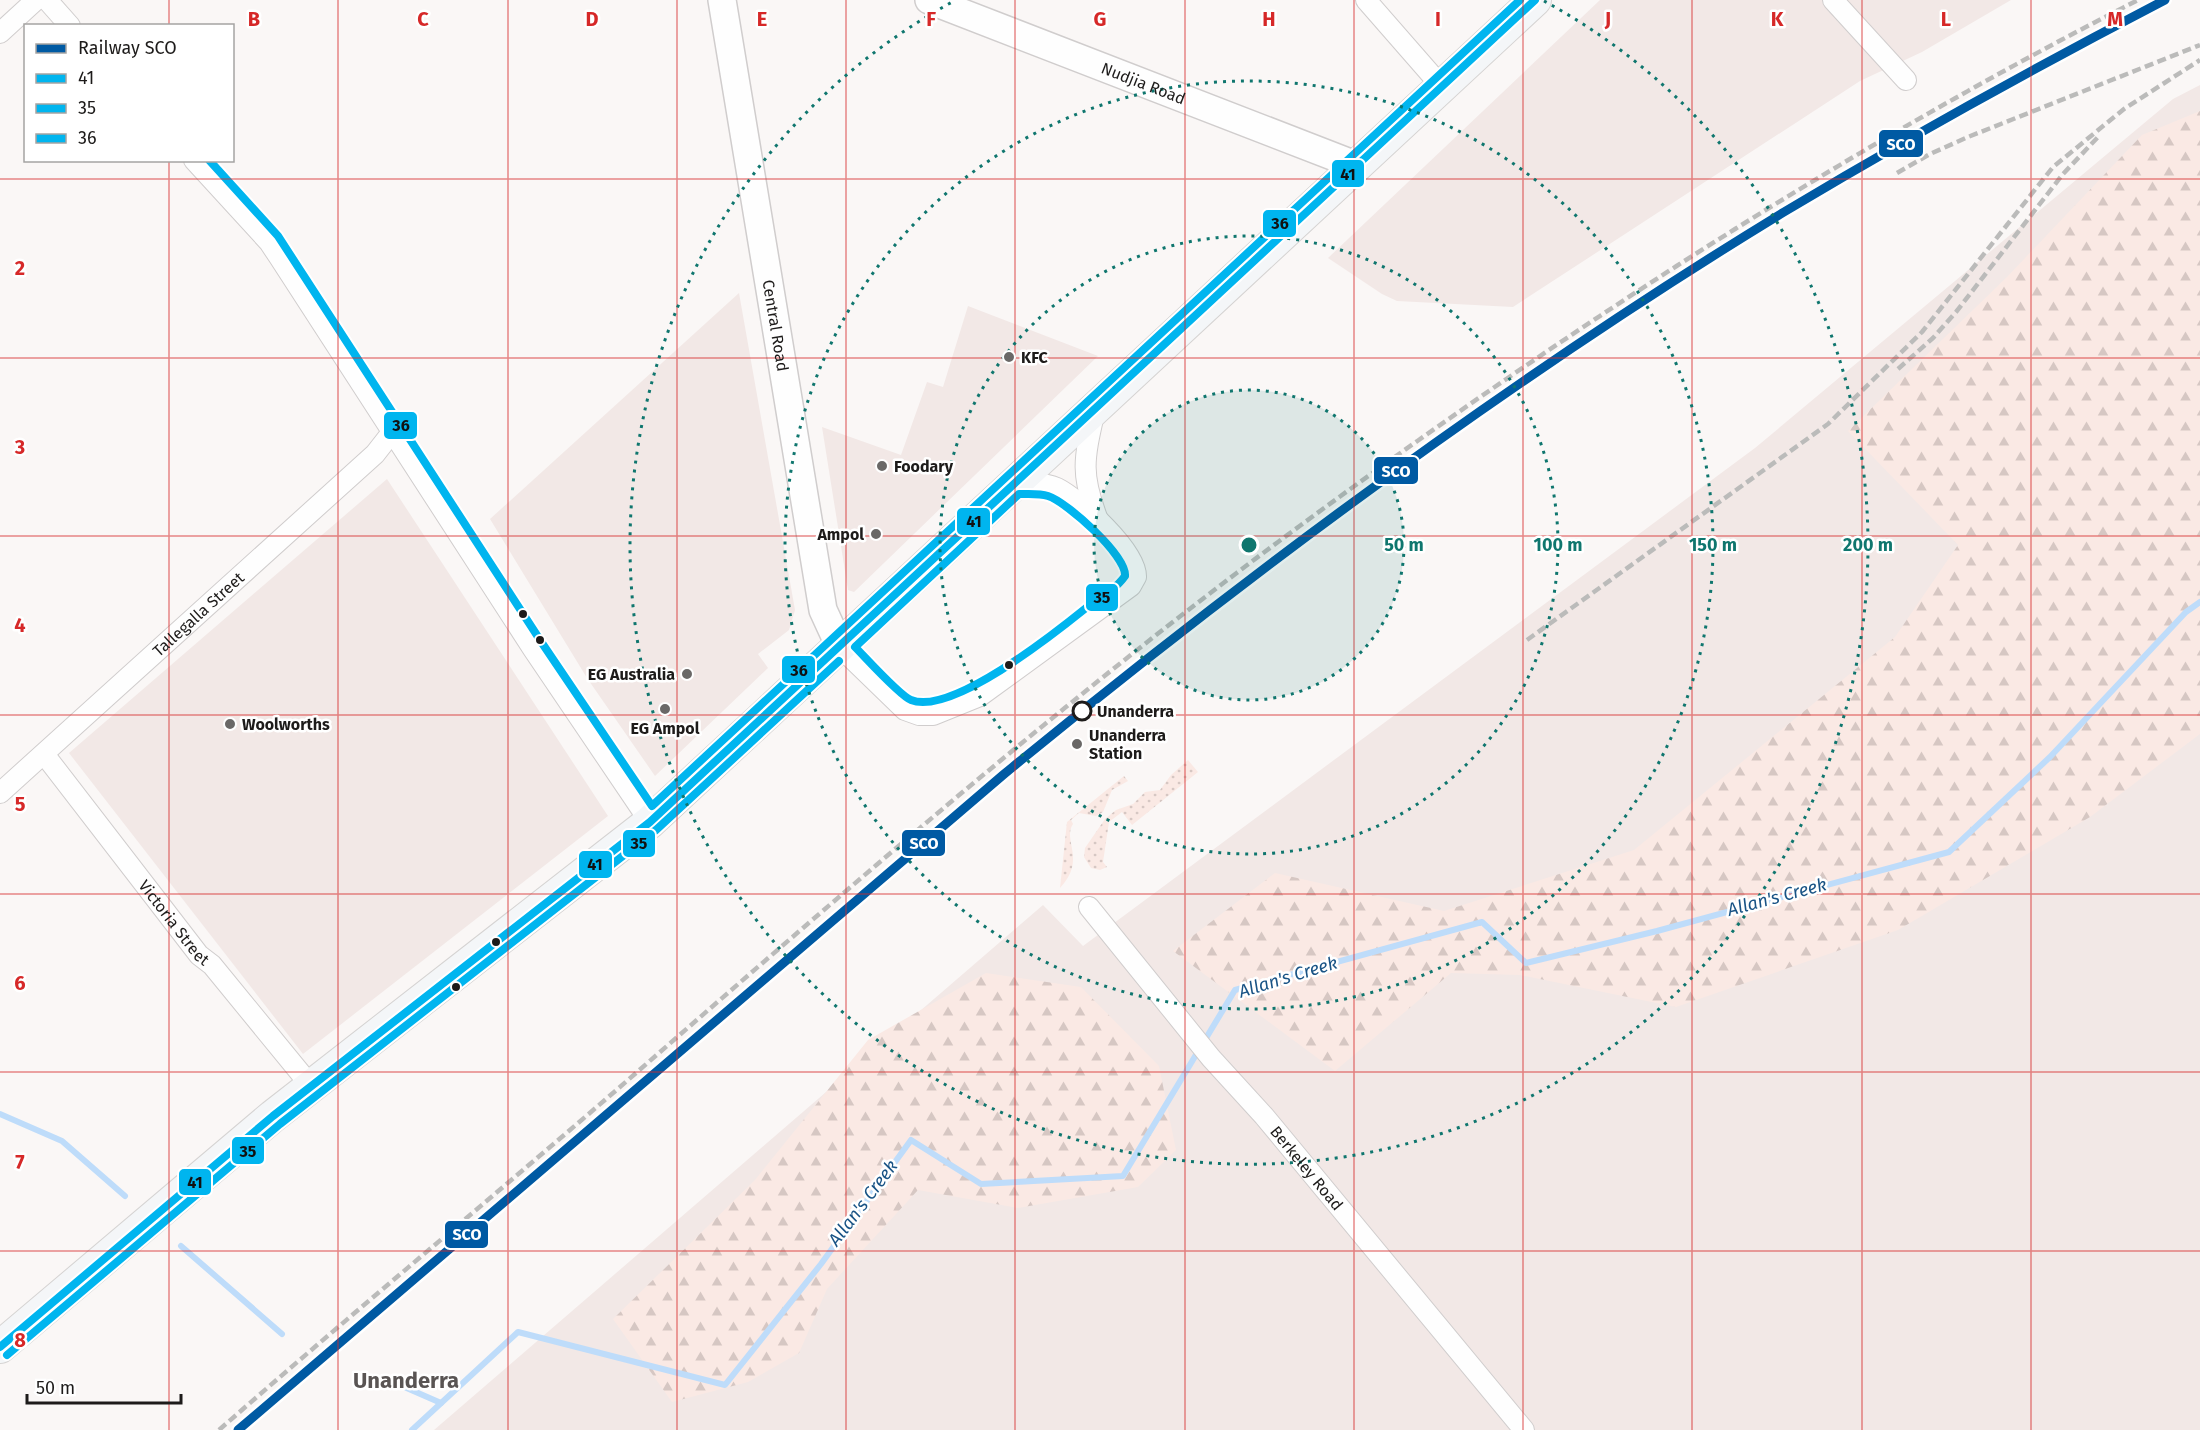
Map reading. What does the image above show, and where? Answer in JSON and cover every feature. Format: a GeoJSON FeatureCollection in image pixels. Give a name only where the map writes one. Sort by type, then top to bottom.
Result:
{"type":"FeatureCollection","features":[{"type":"Feature","properties":{"kind":"main road"},"geometry":{"type":"LineString","coordinates":[[0,1347],[168,1203],[311,1086],[650,822],[1535,0]]}},
{"type":"Feature","properties":{"kind":"street"},"geometry":{"type":"LineString","coordinates":[[0,33],[36,0]]}},
{"type":"Feature","properties":{"kind":"street"},"geometry":{"type":"LineString","coordinates":[[47,0],[68,24]]}},
{"type":"Feature","properties":{"kind":"street","name":"Central Road"},"geometry":{"type":"LineString","coordinates":[[722,0],[823,610],[840,647]]}},
{"type":"Feature","properties":{"kind":"street","name":"Nudjia Road"},"geometry":{"type":"LineString","coordinates":[[929,0],[1358,166]]}},
{"type":"Feature","properties":{"kind":"street"},"geometry":{"type":"LineString","coordinates":[[1366,0],[1442,87]]}},
{"type":"Feature","properties":{"kind":"street"},"geometry":{"type":"LineString","coordinates":[[1833,0],[1906,80]]}},
{"type":"Feature","properties":{"kind":"street"},"geometry":{"type":"LineString","coordinates":[[196,162],[269,242],[533,649],[650,822]]}},
{"type":"Feature","properties":{"kind":"street"},"geometry":{"type":"LineString","coordinates":[[1095,410],[1084,467],[1088,491],[1098,520]]}},
{"type":"Feature","properties":{"kind":"street","name":"Tallegalla Street"},"geometry":{"type":"LineString","coordinates":[[0,793],[375,454],[393,431]]}},
{"type":"Feature","properties":{"kind":"street"},"geometry":{"type":"LineString","coordinates":[[840,647],[898,705],[912,714],[926,716],[940,713],[972,699],[1005,680],[1134,582],[1136,571],[1133,562],[1098,520],[1057,488],[1041,483],[1015,484]]}},
{"type":"Feature","properties":{"kind":"street","name":"Victoria Street"},"geometry":{"type":"LineString","coordinates":[[44,754],[199,955],[212,965],[311,1086]]}},
{"type":"Feature","properties":{"kind":"street","name":"Berkeley Road"},"geometry":{"type":"LineString","coordinates":[[1089,907],[1211,1058],[1264,1116],[1524,1430]]}},
{"type":"Feature","properties":{"kind":"shaded area"},"geometry":{"type":"Polygon","coordinates":[[[1600,0],[2011,0],[1922,52],[1860,81],[1513,307],[1397,301],[1382,294],[1328,258],[1600,0]]]}},
{"type":"Feature","properties":{"kind":"shaded area"},"geometry":{"type":"Polygon","coordinates":[[[2200,85],[2200,1430],[434,1430],[1043,905],[1083,946],[1755,448],[2173,99],[2200,85]]]}},
{"type":"Feature","properties":{"kind":"shaded area"},"geometry":{"type":"Polygon","coordinates":[[[739,293],[795,610],[789,630],[758,654],[768,668],[655,776],[587,678],[490,519],[739,293]]]}},
{"type":"Feature","properties":{"kind":"shaded area"},"geometry":{"type":"Polygon","coordinates":[[[968,306],[1098,356],[854,592],[848,590],[822,427],[901,455],[927,382],[943,387],[968,306]]]}},
{"type":"Feature","properties":{"kind":"shaded area"},"geometry":{"type":"Polygon","coordinates":[[[387,479],[608,816],[303,1054],[69,753],[387,479]]]}},
{"type":"Feature","properties":{"kind":"green space"},"geometry":{"type":"Polygon","coordinates":[[[2200,111],[2200,734],[2090,817],[1898,930],[1676,1007],[1520,975],[1451,973],[1335,1071],[1173,951],[1275,873],[1444,911],[1634,850],[1895,637],[1958,545],[1848,431],[2007,277],[2142,135],[2200,111]]]}},
{"type":"Feature","properties":{"kind":"green space"},"geometry":{"type":"Polygon","coordinates":[[[1188,760],[1198,772],[1132,825],[1122,812],[1109,822],[1103,862],[1107,867],[1100,870],[1091,868],[1084,857],[1085,848],[1105,819],[1116,810],[1133,804],[1145,792],[1160,790],[1171,775],[1188,760]]]}},
{"type":"Feature","properties":{"kind":"green space"},"geometry":{"type":"Polygon","coordinates":[[[1124,776],[1128,781],[1112,790],[1103,812],[1096,816],[1079,813],[1071,820],[1073,824],[1070,830],[1073,852],[1072,868],[1060,888],[1067,822],[1124,776]]]}},
{"type":"Feature","properties":{"kind":"green space"},"geometry":{"type":"Polygon","coordinates":[[[986,973],[1081,987],[1159,1066],[1176,1150],[1138,1187],[1018,1208],[918,1190],[827,1289],[799,1353],[748,1382],[672,1402],[613,1319],[755,1180],[868,1040],[986,973]]]}},
{"type":"Feature","properties":{"kind":"waterway","name":"Allan's Creek"},"geometry":{"type":"LineString","coordinates":[[412,1430],[518,1332],[725,1385],[821,1264],[911,1140],[981,1184],[1123,1176],[1235,990],[1482,922],[1526,963],[1657,931],[1949,852],[2050,757],[2186,612],[2200,602]]}},
{"type":"Feature","properties":{"kind":"waterway"},"geometry":{"type":"LineString","coordinates":[[0,1114],[62,1141],[125,1196]]}},
{"type":"Feature","properties":{"kind":"waterway"},"geometry":{"type":"LineString","coordinates":[[181,1246],[282,1334]]}},
{"type":"Feature","properties":{"kind":"waterway"},"geometry":{"type":"LineString","coordinates":[[386,1379],[441,1403]]}},
{"type":"Feature","properties":{"kind":"railway"},"geometry":{"type":"LineString","coordinates":[[219,1430],[951,802],[1124,661],[1301,525],[1502,382],[1709,246],[1920,118],[2138,0]]}},
{"type":"Feature","properties":{"kind":"railway"},"geometry":{"type":"LineString","coordinates":[[1897,173],[1930,154],[1968,137],[2200,45]]}},
{"type":"Feature","properties":{"kind":"railway"},"geometry":{"type":"LineString","coordinates":[[1527,640],[1828,424],[1922,332],[2053,167],[2124,109],[2200,60]]}},
{"type":"Feature","properties":{"kind":"railway"},"geometry":{"type":"LineString","coordinates":[[1898,369],[1933,338],[1956,312],[2063,174],[2099,136]]}},
{"type":"Feature","properties":{"kind":"rail line","name":"SCO"},"geometry":{"type":"LineString","coordinates":[[238,1430],[1003,775],[1191,624],[1287,551],[1482,410],[1682,276],[1878,157],[2165,0]]}},
{"type":"Feature","properties":{"kind":"transit line","name":"36"},"geometry":{"type":"LineString","coordinates":[[211,162],[278,236],[542,643],[652,806],[1520,0]]}},
{"type":"Feature","properties":{"kind":"transit line","name":"41"},"geometry":{"type":"LineString","coordinates":[[0,1347],[273,1116],[650,822],[1535,0]]}},
{"type":"Feature","properties":{"kind":"transit line","name":"35"},"geometry":{"type":"LineString","coordinates":[[1019,494],[1048,496],[1068,508],[1107,543],[1123,567],[1125,576],[1112,589],[1028,652],[976,685],[951,696],[929,702],[911,700],[891,684],[855,647],[1019,494]]}},
{"type":"Feature","properties":{"kind":"transit line","name":"35"},"geometry":{"type":"LineString","coordinates":[[7,1355],[280,1124],[656,830],[839,661]]}},
{"type":"Feature","properties":{"kind":"place","name":"KFC"},"geometry":{"type":"Point","coordinates":[1009,357]}},
{"type":"Feature","properties":{"kind":"place","name":"Foodary"},"geometry":{"type":"Point","coordinates":[882,466]}},
{"type":"Feature","properties":{"kind":"place","name":"Ampol"},"geometry":{"type":"Point","coordinates":[876,534]}},
{"type":"Feature","properties":{"kind":"place","name":"EG Australia"},"geometry":{"type":"Point","coordinates":[687,674]}},
{"type":"Feature","properties":{"kind":"place","name":"EG Ampol"},"geometry":{"type":"Point","coordinates":[665,709]}},
{"type":"Feature","properties":{"kind":"place","name":"Unanderra"},"geometry":{"type":"Point","coordinates":[1082,711]}},
{"type":"Feature","properties":{"kind":"place","name":"Woolworths"},"geometry":{"type":"Point","coordinates":[230,724]}},
{"type":"Feature","properties":{"kind":"place","name":"Unanderra Station"},"geometry":{"type":"Point","coordinates":[1077,744]}},
{"type":"Feature","properties":{"kind":"district","name":"Unanderra"},"geometry":{"type":"Point","coordinates":[406,1380]}}]}
